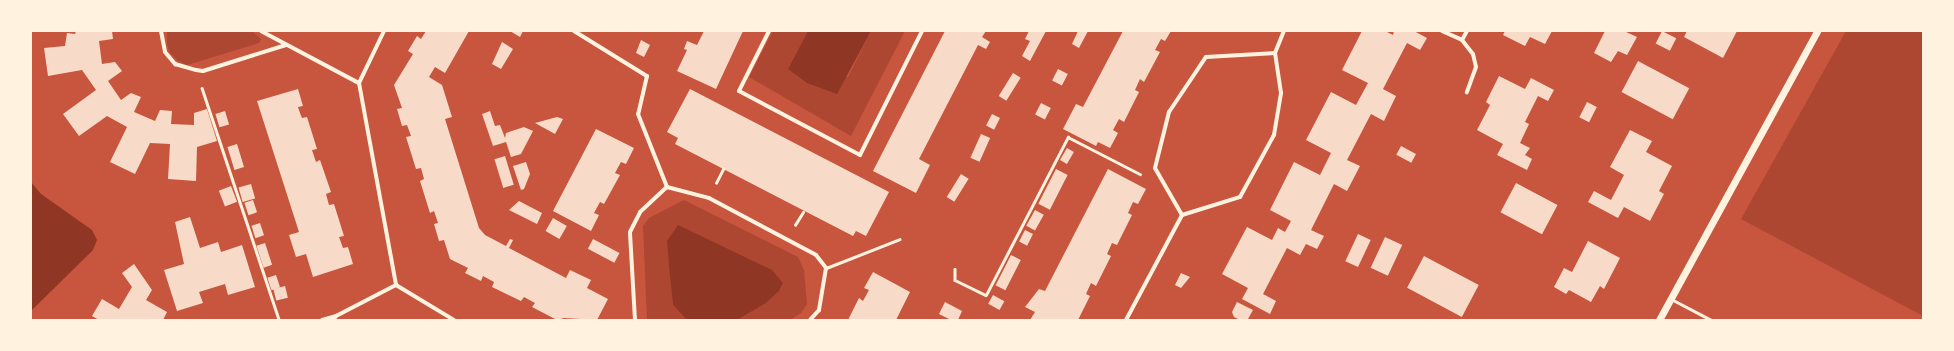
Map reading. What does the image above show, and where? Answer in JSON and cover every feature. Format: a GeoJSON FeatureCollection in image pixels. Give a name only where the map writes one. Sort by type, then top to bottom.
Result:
{"type":"FeatureCollection","features":[{"type":"Feature","properties":{"kind":"street"},"geometry":{"type":"LineString","coordinates":[[161,31],[165,52],[175,64],[204,71],[286,45]]}},
{"type":"Feature","properties":{"kind":"street"},"geometry":{"type":"LineString","coordinates":[[260,31],[359,83]]}},
{"type":"Feature","properties":{"kind":"street"},"geometry":{"type":"LineString","coordinates":[[384,31],[359,83],[396,285],[454,320]]}},
{"type":"Feature","properties":{"kind":"street"},"geometry":{"type":"LineString","coordinates":[[574,31],[647,76],[638,114],[667,187]]}},
{"type":"Feature","properties":{"kind":"street"},"geometry":{"type":"LineString","coordinates":[[769,31],[739,91],[860,155],[922,31]]}},
{"type":"Feature","properties":{"kind":"street"},"geometry":{"type":"LineString","coordinates":[[1126,320],[1182,216],[1240,197],[1274,134],[1281,92],[1275,52],[1284,31]]}},
{"type":"Feature","properties":{"kind":"street"},"geometry":{"type":"LineString","coordinates":[[1442,31],[1462,40],[1473,54],[1476,67],[1467,92]]}},
{"type":"Feature","properties":{"kind":"street"},"geometry":{"type":"LineString","coordinates":[[1462,40],[1467,31]]}},
{"type":"Feature","properties":{"kind":"street"},"geometry":{"type":"LineString","coordinates":[[1660,320],[1817,31]]}},
{"type":"Feature","properties":{"kind":"street"},"geometry":{"type":"LineString","coordinates":[[1182,216],[1155,168],[1169,112],[1206,58],[1275,52]]}},
{"type":"Feature","properties":{"kind":"street"},"geometry":{"type":"LineString","coordinates":[[667,187],[709,198],[816,255],[826,268],[819,310],[810,320]]}},
{"type":"Feature","properties":{"kind":"street"},"geometry":{"type":"LineString","coordinates":[[635,320],[630,232],[640,212],[667,187]]}},
{"type":"Feature","properties":{"kind":"street"},"geometry":{"type":"LineString","coordinates":[[322,320],[334,318],[396,285]]}},
{"type":"Feature","properties":{"kind":"lane"},"geometry":{"type":"LineString","coordinates":[[826,268],[900,240]]}},
{"type":"Feature","properties":{"kind":"lane"},"geometry":{"type":"LineString","coordinates":[[1671,299],[1711,320]]}},
{"type":"Feature","properties":{"kind":"path"},"geometry":{"type":"LineString","coordinates":[[196,70],[278,320]]}},
{"type":"Feature","properties":{"kind":"path"},"geometry":{"type":"LineString","coordinates":[[955,269],[955,280],[986,295],[1068,137],[1165,188]]}},
{"type":"Feature","properties":{"kind":"shaded area"},"geometry":{"type":"Polygon","coordinates":[[[167,31],[252,31],[261,39],[259,43],[187,65],[178,61],[170,53],[167,44],[167,31]]]}},
{"type":"Feature","properties":{"kind":"shaded area"},"geometry":{"type":"Polygon","coordinates":[[[773,31],[808,31],[788,69],[848,77],[871,31],[905,31],[851,136],[749,77],[773,31]]]}},
{"type":"Feature","properties":{"kind":"shaded area"},"geometry":{"type":"Polygon","coordinates":[[[808,31],[871,31],[837,94],[807,83],[788,69],[808,31]]]}},
{"type":"Feature","properties":{"kind":"shaded area"},"geometry":{"type":"Polygon","coordinates":[[[1846,31],[1923,31],[1923,316],[1741,219],[1846,31]]]}},
{"type":"Feature","properties":{"kind":"shaded area"},"geometry":{"type":"Polygon","coordinates":[[[31,182],[41,194],[92,230],[97,240],[93,250],[31,311],[31,182]]]}},
{"type":"Feature","properties":{"kind":"shaded area"},"geometry":{"type":"Polygon","coordinates":[[[684,200],[798,257],[804,270],[807,304],[801,313],[790,320],[737,320],[766,303],[779,291],[783,283],[667,241],[673,305],[687,320],[647,320],[643,226],[649,218],[684,200]]]}},
{"type":"Feature","properties":{"kind":"shaded area"},"geometry":{"type":"Polygon","coordinates":[[[678,225],[772,270],[783,283],[779,291],[766,303],[737,320],[687,320],[673,305],[669,266],[667,241],[678,225]]]}},
{"type":"Feature","properties":{"kind":"building"},"geometry":{"type":"Polygon","coordinates":[[[76,31],[112,31],[113,39],[99,41],[102,64],[115,62],[122,71],[108,81],[121,100],[131,93],[141,97],[134,112],[155,121],[160,110],[172,111],[171,124],[194,125],[194,113],[207,109],[217,141],[197,147],[196,181],[168,179],[170,144],[150,143],[135,174],[110,162],[127,127],[107,116],[79,136],[63,114],[96,90],[82,70],[48,76],[44,48],[65,46],[67,33],[75,34],[76,31]]]}},
{"type":"Feature","properties":{"kind":"building"},"geometry":{"type":"Polygon","coordinates":[[[426,31],[469,31],[445,73],[435,67],[429,77],[442,85],[452,117],[445,119],[479,228],[485,235],[506,246],[510,239],[513,240],[509,248],[566,278],[570,270],[591,280],[587,288],[608,299],[597,320],[564,318],[557,320],[532,307],[535,303],[524,297],[521,301],[492,287],[494,282],[483,276],[481,281],[465,273],[468,268],[450,259],[444,240],[439,241],[434,224],[438,223],[434,211],[430,213],[420,181],[424,179],[421,168],[416,169],[406,137],[411,136],[407,125],[402,126],[397,109],[402,108],[394,85],[413,54],[408,51],[417,36],[421,39],[426,31]]]}},
{"type":"Feature","properties":{"kind":"building"},"geometry":{"type":"Polygon","coordinates":[[[510,31],[523,31],[520,37],[510,31]]]}},
{"type":"Feature","properties":{"kind":"building"},"geometry":{"type":"Polygon","coordinates":[[[704,31],[743,31],[716,89],[677,71],[687,50],[684,49],[687,41],[697,45],[704,31]]]}},
{"type":"Feature","properties":{"kind":"building"},"geometry":{"type":"Polygon","coordinates":[[[945,31],[986,31],[982,37],[990,42],[986,49],[978,45],[919,159],[930,165],[916,193],[873,171],[945,31]]]}},
{"type":"Feature","properties":{"kind":"building"},"geometry":{"type":"Polygon","coordinates":[[[1029,31],[1046,31],[1030,61],[1022,56],[1030,41],[1025,39],[1029,31]]]}},
{"type":"Feature","properties":{"kind":"building"},"geometry":{"type":"Polygon","coordinates":[[[1078,31],[1088,31],[1079,48],[1072,44],[1078,31]]]}},
{"type":"Feature","properties":{"kind":"building"},"geometry":{"type":"Polygon","coordinates":[[[1123,31],[1171,31],[1165,41],[1161,39],[1155,50],[1160,52],[1144,82],[1140,79],[1135,90],[1139,92],[1124,122],[1119,119],[1113,130],[1118,133],[1110,148],[1098,142],[1096,146],[1063,129],[1076,104],[1083,107],[1123,31]]]}},
{"type":"Feature","properties":{"kind":"building"},"geometry":{"type":"Polygon","coordinates":[[[1362,31],[1385,31],[1393,35],[1394,31],[1414,31],[1427,38],[1420,50],[1407,43],[1383,89],[1396,96],[1384,121],[1371,114],[1347,160],[1360,166],[1347,191],[1334,184],[1311,230],[1324,236],[1317,249],[1306,244],[1300,255],[1287,248],[1263,294],[1276,301],[1270,314],[1242,299],[1248,288],[1222,274],[1247,227],[1272,240],[1278,228],[1285,232],[1291,221],[1270,210],[1294,162],[1320,175],[1331,153],[1306,140],[1331,92],[1356,105],[1368,83],[1342,70],[1362,31]]]}},
{"type":"Feature","properties":{"kind":"building"},"geometry":{"type":"Polygon","coordinates":[[[1505,31],[1552,31],[1545,44],[1530,37],[1525,46],[1503,35],[1505,31]]]}},
{"type":"Feature","properties":{"kind":"building"},"geometry":{"type":"Polygon","coordinates":[[[1605,31],[1624,31],[1637,37],[1627,55],[1618,51],[1611,62],[1594,53],[1605,31]]]}},
{"type":"Feature","properties":{"kind":"building"},"geometry":{"type":"Polygon","coordinates":[[[1662,31],[1676,38],[1670,51],[1656,43],[1662,31]]]}},
{"type":"Feature","properties":{"kind":"building"},"geometry":{"type":"Polygon","coordinates":[[[1687,31],[1737,31],[1723,58],[1684,37],[1687,31]]]}},
{"type":"Feature","properties":{"kind":"building"},"geometry":{"type":"Polygon","coordinates":[[[641,40],[650,45],[644,57],[636,53],[641,40]]]}},
{"type":"Feature","properties":{"kind":"building"},"geometry":{"type":"Polygon","coordinates":[[[502,42],[513,49],[501,69],[492,64],[502,42]]]}},
{"type":"Feature","properties":{"kind":"building"},"geometry":{"type":"Polygon","coordinates":[[[1638,61],[1689,88],[1673,119],[1622,92],[1638,61]]]}},
{"type":"Feature","properties":{"kind":"building"},"geometry":{"type":"Polygon","coordinates":[[[1058,69],[1068,74],[1062,86],[1052,81],[1058,69]]]}},
{"type":"Feature","properties":{"kind":"building"},"geometry":{"type":"Polygon","coordinates":[[[1013,73],[1021,78],[1006,101],[999,96],[1013,73]]]}},
{"type":"Feature","properties":{"kind":"building"},"geometry":{"type":"Polygon","coordinates":[[[1499,76],[1525,89],[1531,78],[1554,90],[1548,101],[1538,96],[1525,122],[1529,124],[1520,143],[1530,148],[1525,155],[1532,159],[1527,170],[1497,155],[1503,144],[1477,130],[1490,105],[1486,102],[1499,76]]]}},
{"type":"Feature","properties":{"kind":"building"},"geometry":{"type":"Polygon","coordinates":[[[298,89],[303,106],[298,107],[302,118],[307,117],[317,149],[312,150],[316,162],[320,160],[331,192],[326,194],[329,205],[334,204],[344,236],[339,237],[343,248],[348,247],[353,264],[313,277],[306,254],[296,257],[289,235],[299,232],[257,101],[298,89]]]}},
{"type":"Feature","properties":{"kind":"building"},"geometry":{"type":"Polygon","coordinates":[[[690,89],[889,192],[866,236],[856,231],[853,236],[675,144],[678,138],[667,132],[690,89]]]}},
{"type":"Feature","properties":{"kind":"building"},"geometry":{"type":"Polygon","coordinates":[[[1587,102],[1597,107],[1589,122],[1579,117],[1587,102]]]}},
{"type":"Feature","properties":{"kind":"building"},"geometry":{"type":"Polygon","coordinates":[[[1041,103],[1051,108],[1045,120],[1035,115],[1041,103]]]}},
{"type":"Feature","properties":{"kind":"building"},"geometry":{"type":"Polygon","coordinates":[[[225,111],[229,124],[220,127],[215,114],[225,111]]]}},
{"type":"Feature","properties":{"kind":"building"},"geometry":{"type":"Polygon","coordinates":[[[490,111],[495,126],[500,125],[505,138],[506,133],[524,127],[533,131],[521,154],[511,157],[506,142],[493,146],[482,114],[490,111]]]}},
{"type":"Feature","properties":{"kind":"building"},"geometry":{"type":"Polygon","coordinates":[[[992,114],[1000,118],[994,130],[986,126],[992,114]]]}},
{"type":"Feature","properties":{"kind":"building"},"geometry":{"type":"Polygon","coordinates":[[[557,117],[563,119],[555,134],[535,123],[557,117]]]}},
{"type":"Feature","properties":{"kind":"building"},"geometry":{"type":"Polygon","coordinates":[[[596,129],[634,148],[626,164],[621,162],[615,173],[620,175],[604,204],[600,202],[594,213],[599,215],[591,231],[553,211],[596,129]]]}},
{"type":"Feature","properties":{"kind":"building"},"geometry":{"type":"Polygon","coordinates":[[[1630,130],[1652,141],[1646,152],[1672,166],[1659,191],[1664,194],[1650,221],[1624,207],[1618,218],[1588,202],[1594,191],[1611,200],[1624,175],[1610,167],[1630,130]]]}},
{"type":"Feature","properties":{"kind":"building"},"geometry":{"type":"Polygon","coordinates":[[[981,134],[990,138],[980,162],[970,158],[981,134]]]}},
{"type":"Feature","properties":{"kind":"building"},"geometry":{"type":"Polygon","coordinates":[[[237,144],[244,167],[234,170],[227,147],[237,144]]]}},
{"type":"Feature","properties":{"kind":"building"},"geometry":{"type":"Polygon","coordinates":[[[1401,146],[1416,154],[1411,163],[1396,155],[1401,146]]]}},
{"type":"Feature","properties":{"kind":"building"},"geometry":{"type":"Polygon","coordinates":[[[1067,148],[1074,152],[1067,164],[1060,160],[1067,148]]]}},
{"type":"Feature","properties":{"kind":"building"},"geometry":{"type":"Polygon","coordinates":[[[505,156],[514,185],[503,188],[494,159],[505,156]]]}},
{"type":"Feature","properties":{"kind":"building"},"geometry":{"type":"Polygon","coordinates":[[[526,162],[530,174],[524,189],[521,190],[513,166],[526,162]]]}},
{"type":"Feature","properties":{"kind":"building"},"geometry":{"type":"Polygon","coordinates":[[[1056,169],[1068,175],[1050,210],[1038,204],[1056,169]]]}},
{"type":"Feature","properties":{"kind":"building"},"geometry":{"type":"Polygon","coordinates":[[[1108,169],[1146,189],[1138,204],[1133,202],[1128,213],[1132,215],[1117,245],[1112,243],[1107,254],[1111,256],[1096,286],[1091,283],[1086,294],[1090,296],[1078,320],[1030,320],[1035,312],[1025,307],[1039,289],[1045,291],[1108,169]]]}},
{"type":"Feature","properties":{"kind":"building"},"geometry":{"type":"Polygon","coordinates":[[[961,174],[969,179],[954,202],[947,197],[961,174]]]}},
{"type":"Feature","properties":{"kind":"building"},"geometry":{"type":"Polygon","coordinates":[[[1516,183],[1557,205],[1542,234],[1501,212],[1516,183]]]}},
{"type":"Feature","properties":{"kind":"building"},"geometry":{"type":"Polygon","coordinates":[[[251,184],[255,198],[243,202],[239,188],[251,184]]]}},
{"type":"Feature","properties":{"kind":"building"},"geometry":{"type":"Polygon","coordinates":[[[231,186],[237,202],[225,207],[219,191],[231,186]]]}},
{"type":"Feature","properties":{"kind":"building"},"geometry":{"type":"Polygon","coordinates":[[[253,200],[257,212],[248,215],[244,203],[253,200]]]}},
{"type":"Feature","properties":{"kind":"building"},"geometry":{"type":"Polygon","coordinates":[[[519,201],[542,213],[537,224],[509,210],[519,201]]]}},
{"type":"Feature","properties":{"kind":"building"},"geometry":{"type":"Polygon","coordinates":[[[1035,210],[1044,215],[1035,231],[1026,226],[1035,210]]]}},
{"type":"Feature","properties":{"kind":"building"},"geometry":{"type":"Polygon","coordinates":[[[190,217],[200,248],[218,242],[221,252],[242,245],[255,287],[228,295],[225,284],[199,292],[203,303],[177,311],[164,270],[184,264],[175,222],[190,217]]]}},
{"type":"Feature","properties":{"kind":"building"},"geometry":{"type":"Polygon","coordinates":[[[553,218],[567,226],[559,239],[546,231],[553,218]]]}},
{"type":"Feature","properties":{"kind":"building"},"geometry":{"type":"Polygon","coordinates":[[[260,223],[264,235],[255,238],[251,226],[260,223]]]}},
{"type":"Feature","properties":{"kind":"building"},"geometry":{"type":"Polygon","coordinates":[[[1025,230],[1033,234],[1027,246],[1019,242],[1025,230]]]}},
{"type":"Feature","properties":{"kind":"building"},"geometry":{"type":"Polygon","coordinates":[[[1358,234],[1371,240],[1358,267],[1345,261],[1358,234]]]}},
{"type":"Feature","properties":{"kind":"building"},"geometry":{"type":"Polygon","coordinates":[[[1385,237],[1402,245],[1388,276],[1371,268],[1385,237]]]}},
{"type":"Feature","properties":{"kind":"building"},"geometry":{"type":"Polygon","coordinates":[[[593,239],[619,253],[614,263],[588,249],[593,239]]]}},
{"type":"Feature","properties":{"kind":"building"},"geometry":{"type":"Polygon","coordinates":[[[1588,241],[1620,258],[1604,289],[1600,286],[1591,302],[1569,290],[1566,294],[1554,287],[1564,268],[1572,272],[1588,241]]]}},
{"type":"Feature","properties":{"kind":"building"},"geometry":{"type":"Polygon","coordinates":[[[265,243],[272,265],[264,268],[256,246],[265,243]]]}},
{"type":"Feature","properties":{"kind":"building"},"geometry":{"type":"Polygon","coordinates":[[[1011,255],[1021,260],[1005,290],[996,285],[1011,255]]]}},
{"type":"Feature","properties":{"kind":"building"},"geometry":{"type":"Polygon","coordinates":[[[1424,256],[1479,285],[1462,317],[1407,288],[1424,256]]]}},
{"type":"Feature","properties":{"kind":"building"},"geometry":{"type":"Polygon","coordinates":[[[134,264],[152,290],[146,300],[167,312],[163,320],[99,320],[92,316],[102,299],[119,309],[132,287],[122,273],[134,264]]]}},
{"type":"Feature","properties":{"kind":"building"},"geometry":{"type":"Polygon","coordinates":[[[873,272],[910,292],[896,320],[848,320],[859,298],[863,301],[869,290],[864,288],[873,272]]]}},
{"type":"Feature","properties":{"kind":"building"},"geometry":{"type":"Polygon","coordinates":[[[1181,273],[1190,277],[1181,288],[1175,285],[1181,273]]]}},
{"type":"Feature","properties":{"kind":"building"},"geometry":{"type":"Polygon","coordinates":[[[276,275],[280,287],[271,290],[267,278],[276,275]]]}},
{"type":"Feature","properties":{"kind":"building"},"geometry":{"type":"Polygon","coordinates":[[[285,286],[288,298],[276,301],[273,289],[285,286]]]}},
{"type":"Feature","properties":{"kind":"building"},"geometry":{"type":"Polygon","coordinates":[[[993,295],[1004,301],[1000,310],[988,304],[993,295]]]}},
{"type":"Feature","properties":{"kind":"building"},"geometry":{"type":"Polygon","coordinates":[[[945,302],[962,311],[958,320],[951,320],[939,314],[945,302]]]}},
{"type":"Feature","properties":{"kind":"building"},"geometry":{"type":"Polygon","coordinates":[[[1237,302],[1253,310],[1248,319],[1240,320],[1234,317],[1232,312],[1237,302]]]}}]}
